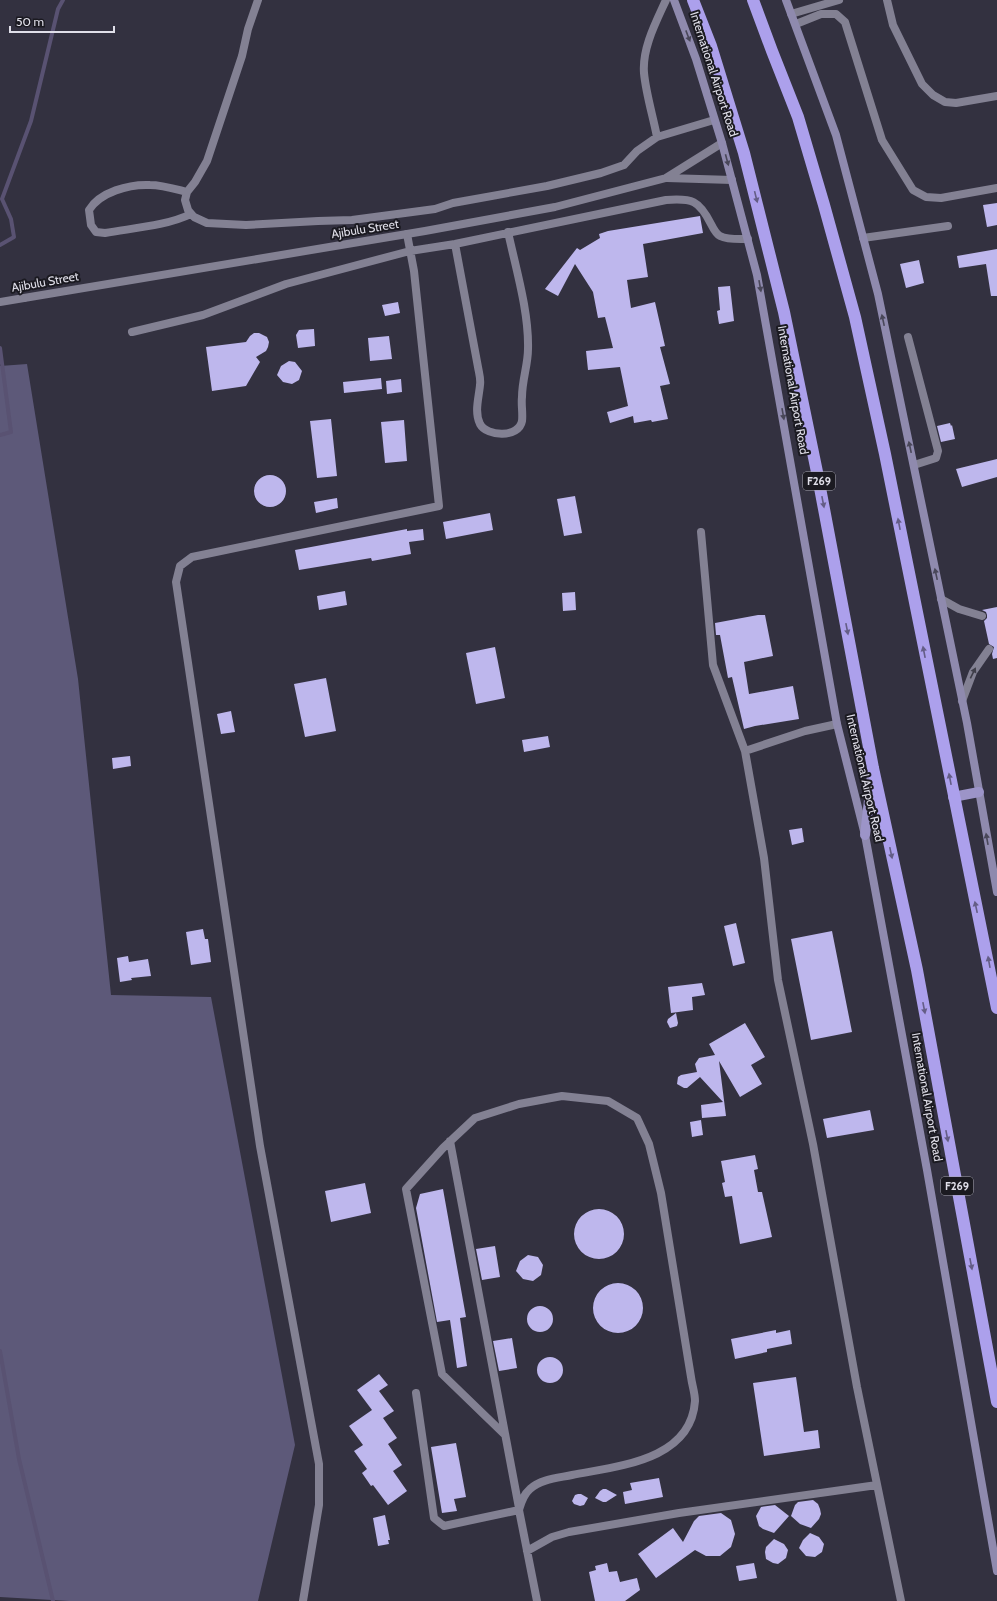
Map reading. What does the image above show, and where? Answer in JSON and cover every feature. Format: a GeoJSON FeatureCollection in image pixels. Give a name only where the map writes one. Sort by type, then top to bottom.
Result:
{"type":"FeatureCollection","features":[{"type":"Feature","properties":{"kind":"highway","name":"International Airport Road"},"geometry":{"type":"LineString","coordinates":[[693,0],[711,46],[744,153],[784,312],[817,472],[873,768],[916,970],[997,1402]]}},
{"type":"Feature","properties":{"kind":"highway"},"geometry":{"type":"LineString","coordinates":[[753,0],[798,117],[855,317],[997,1008]]}},
{"type":"Feature","properties":{"kind":"main road","name":"International Airport Road"},"geometry":{"type":"LineString","coordinates":[[674,0],[696,59],[722,143],[759,282],[837,724],[865,835],[997,1571]]}},
{"type":"Feature","properties":{"kind":"main road"},"geometry":{"type":"LineString","coordinates":[[786,0],[836,135],[878,294],[962,701],[997,892]]}},
{"type":"Feature","properties":{"kind":"main road"},"geometry":{"type":"LineString","coordinates":[[865,835],[873,768]]}},
{"type":"Feature","properties":{"kind":"main road"},"geometry":{"type":"LineString","coordinates":[[953,797],[979,792]]}},
{"type":"Feature","properties":{"kind":"street"},"geometry":{"type":"LineString","coordinates":[[258,0],[248,28],[242,56],[207,161],[195,182],[187,192],[185,200],[191,214],[207,223],[246,225],[352,220],[435,209],[454,203],[547,186],[601,173],[624,165],[637,150],[657,137],[714,120]]}},
{"type":"Feature","properties":{"kind":"street"},"geometry":{"type":"LineString","coordinates":[[657,137],[644,72],[646,55],[652,30],[666,0]]}},
{"type":"Feature","properties":{"kind":"street"},"geometry":{"type":"LineString","coordinates":[[791,14],[839,0]]}},
{"type":"Feature","properties":{"kind":"street"},"geometry":{"type":"LineString","coordinates":[[886,0],[893,24],[915,71],[922,84],[933,95],[946,102],[956,103],[997,96]]}},
{"type":"Feature","properties":{"kind":"street"},"geometry":{"type":"LineString","coordinates":[[796,24],[821,14],[836,14],[845,22],[882,140],[913,190],[926,197],[941,198],[997,188]]}},
{"type":"Feature","properties":{"kind":"street","name":"Ajibulu Street"},"geometry":{"type":"LineString","coordinates":[[0,302],[407,234],[555,207],[666,178],[722,143]]}},
{"type":"Feature","properties":{"kind":"street"},"geometry":{"type":"LineString","coordinates":[[666,178],[732,180]]}},
{"type":"Feature","properties":{"kind":"street"},"geometry":{"type":"LineString","coordinates":[[187,192],[162,186],[150,185],[137,186],[104,195],[95,201],[89,210],[91,225],[96,232],[106,233],[168,222],[191,214]]}},
{"type":"Feature","properties":{"kind":"street"},"geometry":{"type":"LineString","coordinates":[[132,332],[203,315],[286,284],[410,251],[455,244],[666,200],[679,199],[692,201],[700,205],[706,213],[718,236],[725,238],[748,239]]}},
{"type":"Feature","properties":{"kind":"street"},"geometry":{"type":"LineString","coordinates":[[863,238],[948,226]]}},
{"type":"Feature","properties":{"kind":"street"},"geometry":{"type":"LineString","coordinates":[[455,244],[481,383],[477,413],[479,423],[488,432],[514,432],[518,429],[522,422],[522,396],[528,350],[527,322],[508,232]]}},
{"type":"Feature","properties":{"kind":"street"},"geometry":{"type":"LineString","coordinates":[[303,1601],[319,1505],[320,1464],[260,1146],[176,582],[180,566],[192,557],[439,506],[414,279],[407,234]]}},
{"type":"Feature","properties":{"kind":"street"},"geometry":{"type":"LineString","coordinates":[[908,337],[938,451],[936,458],[914,465]]}},
{"type":"Feature","properties":{"kind":"street"},"geometry":{"type":"LineString","coordinates":[[701,532],[713,665],[745,751],[764,858],[778,980],[813,1144],[857,1387],[902,1601]]}},
{"type":"Feature","properties":{"kind":"street"},"geometry":{"type":"LineString","coordinates":[[941,600],[959,609],[982,616]]}},
{"type":"Feature","properties":{"kind":"street"},"geometry":{"type":"LineString","coordinates":[[962,701],[973,672],[989,648]]}},
{"type":"Feature","properties":{"kind":"street"},"geometry":{"type":"LineString","coordinates":[[745,751],[805,731],[837,724]]}},
{"type":"Feature","properties":{"kind":"street"},"geometry":{"type":"LineString","coordinates":[[504,1434],[442,1374],[406,1189],[450,1141],[476,1118],[519,1104],[562,1096],[608,1101],[637,1118],[649,1144],[661,1193],[695,1401],[690,1420],[682,1434],[670,1446],[650,1457],[633,1463],[543,1481],[529,1489],[522,1499],[519,1510]]}},
{"type":"Feature","properties":{"kind":"street"},"geometry":{"type":"LineString","coordinates":[[450,1141],[504,1434],[537,1601]]}},
{"type":"Feature","properties":{"kind":"street"},"geometry":{"type":"LineString","coordinates":[[416,1393],[434,1518],[444,1526],[519,1510]]}},
{"type":"Feature","properties":{"kind":"street"},"geometry":{"type":"LineString","coordinates":[[527,1551],[552,1538],[569,1532],[679,1513],[877,1485]]}},
{"type":"Feature","properties":{"kind":"shaded area"},"geometry":{"type":"Polygon","coordinates":[[[27,364],[78,679],[111,995],[211,997],[295,1445],[258,1601],[69,1601],[0,1597],[0,366],[27,364]]]}},
{"type":"Feature","properties":{"kind":"building"},"geometry":{"type":"Polygon","coordinates":[[[997,203],[997,225],[987,227],[983,205],[997,203]]]}},
{"type":"Feature","properties":{"kind":"building"},"geometry":{"type":"Polygon","coordinates":[[[700,216],[703,233],[643,244],[648,277],[627,280],[631,308],[655,302],[665,346],[660,347],[670,384],[660,386],[668,419],[634,423],[633,416],[610,423],[607,412],[628,406],[620,367],[588,370],[586,351],[613,348],[605,317],[598,318],[593,292],[575,264],[558,296],[545,289],[577,248],[580,250],[600,238],[599,234],[608,231],[700,216]]]}},
{"type":"Feature","properties":{"kind":"building"},"geometry":{"type":"Polygon","coordinates":[[[997,249],[997,296],[991,296],[986,264],[959,268],[957,256],[997,249]]]}},
{"type":"Feature","properties":{"kind":"building"},"geometry":{"type":"Polygon","coordinates":[[[919,260],[924,283],[906,288],[900,264],[919,260]]]}},
{"type":"Feature","properties":{"kind":"building"},"geometry":{"type":"Polygon","coordinates":[[[730,286],[734,321],[719,324],[717,311],[720,310],[718,287],[730,286]]]}},
{"type":"Feature","properties":{"kind":"building"},"geometry":{"type":"Polygon","coordinates":[[[398,302],[400,313],[385,316],[382,305],[398,302]]]}},
{"type":"Feature","properties":{"kind":"building"},"geometry":{"type":"Polygon","coordinates":[[[314,329],[315,346],[298,348],[296,335],[299,330],[314,329]]]}},
{"type":"Feature","properties":{"kind":"building"},"geometry":{"type":"Polygon","coordinates":[[[254,333],[259,333],[267,337],[269,342],[266,351],[256,357],[260,362],[246,386],[212,391],[206,347],[246,342],[254,333]]]}},
{"type":"Feature","properties":{"kind":"building"},"geometry":{"type":"Polygon","coordinates":[[[389,336],[392,359],[370,361],[368,338],[389,336]]]}},
{"type":"Feature","properties":{"kind":"building"},"geometry":{"type":"Polygon","coordinates":[[[289,361],[295,362],[302,371],[299,380],[292,384],[283,382],[277,375],[281,366],[289,361]]]}},
{"type":"Feature","properties":{"kind":"building"},"geometry":{"type":"Polygon","coordinates":[[[381,378],[382,389],[344,393],[343,382],[381,378]]]}},
{"type":"Feature","properties":{"kind":"building"},"geometry":{"type":"Polygon","coordinates":[[[401,379],[402,392],[387,394],[386,381],[401,379]]]}},
{"type":"Feature","properties":{"kind":"building"},"geometry":{"type":"Polygon","coordinates":[[[331,419],[337,476],[317,478],[310,421],[331,419]]]}},
{"type":"Feature","properties":{"kind":"building"},"geometry":{"type":"Polygon","coordinates":[[[404,420],[407,461],[385,463],[381,422],[404,420]]]}},
{"type":"Feature","properties":{"kind":"building"},"geometry":{"type":"Polygon","coordinates":[[[950,423],[951,426],[952,425],[955,439],[941,442],[937,426],[950,423]]]}},
{"type":"Feature","properties":{"kind":"building"},"geometry":{"type":"Polygon","coordinates":[[[997,459],[997,477],[962,487],[956,469],[997,459]]]}},
{"type":"Feature","properties":{"kind":"building"},"geometry":{"type":"Polygon","coordinates":[[[267,475],[273,475],[282,479],[286,491],[282,503],[273,507],[267,507],[258,503],[254,494],[254,488],[258,479],[267,475]]]}},
{"type":"Feature","properties":{"kind":"building"},"geometry":{"type":"Polygon","coordinates":[[[575,496],[582,533],[564,536],[557,499],[575,496]]]}},
{"type":"Feature","properties":{"kind":"building"},"geometry":{"type":"Polygon","coordinates":[[[337,498],[338,508],[316,513],[314,502],[337,498]]]}},
{"type":"Feature","properties":{"kind":"building"},"geometry":{"type":"Polygon","coordinates":[[[490,513],[493,530],[446,539],[443,522],[490,513]]]}},
{"type":"Feature","properties":{"kind":"building"},"geometry":{"type":"Polygon","coordinates":[[[407,529],[407,531],[423,529],[424,540],[409,542],[411,554],[372,561],[371,558],[299,570],[295,550],[407,529]]]}},
{"type":"Feature","properties":{"kind":"building"},"geometry":{"type":"Polygon","coordinates":[[[345,591],[347,605],[319,610],[317,596],[345,591]]]}},
{"type":"Feature","properties":{"kind":"building"},"geometry":{"type":"Polygon","coordinates":[[[575,592],[576,610],[563,611],[562,593],[575,592]]]}},
{"type":"Feature","properties":{"kind":"building"},"geometry":{"type":"Polygon","coordinates":[[[997,607],[997,658],[993,659],[992,654],[994,647],[989,644],[984,621],[987,618],[987,615],[986,612],[982,610],[997,607]]]}},
{"type":"Feature","properties":{"kind":"building"},"geometry":{"type":"Polygon","coordinates":[[[765,615],[773,656],[744,662],[749,694],[793,686],[799,719],[744,729],[732,677],[728,678],[720,635],[716,635],[715,623],[765,615]]]}},
{"type":"Feature","properties":{"kind":"building"},"geometry":{"type":"Polygon","coordinates":[[[495,647],[505,698],[476,704],[466,653],[495,647]]]}},
{"type":"Feature","properties":{"kind":"building"},"geometry":{"type":"Polygon","coordinates":[[[326,678],[336,731],[305,737],[294,684],[326,678]]]}},
{"type":"Feature","properties":{"kind":"building"},"geometry":{"type":"Polygon","coordinates":[[[231,711],[235,732],[221,734],[217,714],[231,711]]]}},
{"type":"Feature","properties":{"kind":"building"},"geometry":{"type":"Polygon","coordinates":[[[548,736],[550,747],[524,752],[522,740],[548,736]]]}},
{"type":"Feature","properties":{"kind":"building"},"geometry":{"type":"Polygon","coordinates":[[[130,756],[131,766],[113,769],[112,758],[130,756]]]}},
{"type":"Feature","properties":{"kind":"building"},"geometry":{"type":"Polygon","coordinates":[[[802,828],[804,842],[792,845],[789,830],[802,828]]]}},
{"type":"Feature","properties":{"kind":"building"},"geometry":{"type":"Polygon","coordinates":[[[736,923],[745,963],[733,966],[724,926],[736,923]]]}},
{"type":"Feature","properties":{"kind":"building"},"geometry":{"type":"Polygon","coordinates":[[[203,929],[205,939],[208,939],[211,962],[191,965],[186,932],[203,929]]]}},
{"type":"Feature","properties":{"kind":"building"},"geometry":{"type":"Polygon","coordinates":[[[832,931],[852,1032],[811,1040],[791,939],[832,931]]]}},
{"type":"Feature","properties":{"kind":"building"},"geometry":{"type":"Polygon","coordinates":[[[128,956],[129,962],[148,959],[151,976],[131,978],[132,980],[120,982],[117,958],[128,956]]]}},
{"type":"Feature","properties":{"kind":"building"},"geometry":{"type":"Polygon","coordinates":[[[702,983],[705,995],[692,997],[693,1010],[671,1013],[668,987],[702,983]]]}},
{"type":"Feature","properties":{"kind":"building"},"geometry":{"type":"Polygon","coordinates":[[[676,1013],[678,1023],[677,1026],[670,1028],[667,1022],[668,1019],[676,1013]]]}},
{"type":"Feature","properties":{"kind":"building"},"geometry":{"type":"Polygon","coordinates":[[[745,1023],[765,1057],[751,1065],[762,1084],[740,1097],[719,1061],[726,1116],[702,1118],[701,1105],[723,1102],[700,1077],[687,1088],[684,1088],[677,1084],[678,1077],[697,1072],[695,1064],[699,1058],[715,1055],[709,1044],[745,1023]]]}},
{"type":"Feature","properties":{"kind":"building"},"geometry":{"type":"Polygon","coordinates":[[[870,1110],[874,1130],[827,1138],[823,1119],[870,1110]]]}},
{"type":"Feature","properties":{"kind":"building"},"geometry":{"type":"Polygon","coordinates":[[[701,1120],[703,1135],[692,1137],[690,1122],[701,1120]]]}},
{"type":"Feature","properties":{"kind":"building"},"geometry":{"type":"Polygon","coordinates":[[[755,1155],[758,1169],[754,1170],[758,1192],[762,1192],[772,1237],[740,1244],[732,1196],[725,1197],[722,1183],[725,1182],[721,1161],[755,1155]]]}},
{"type":"Feature","properties":{"kind":"building"},"geometry":{"type":"Polygon","coordinates":[[[365,1183],[371,1213],[331,1222],[325,1191],[365,1183]]]}},
{"type":"Feature","properties":{"kind":"building"},"geometry":{"type":"Polygon","coordinates":[[[443,1189],[466,1317],[460,1318],[467,1366],[457,1368],[450,1320],[437,1322],[416,1208],[420,1194],[443,1189]]]}},
{"type":"Feature","properties":{"kind":"building"},"geometry":{"type":"Polygon","coordinates":[[[594,1209],[604,1209],[617,1216],[624,1229],[624,1239],[617,1252],[604,1259],[594,1259],[585,1255],[578,1248],[574,1239],[574,1229],[578,1220],[585,1213],[594,1209]]]}},
{"type":"Feature","properties":{"kind":"building"},"geometry":{"type":"Polygon","coordinates":[[[495,1246],[500,1277],[482,1280],[476,1249],[495,1246]]]}},
{"type":"Feature","properties":{"kind":"building"},"geometry":{"type":"Polygon","coordinates":[[[528,1255],[538,1257],[543,1265],[541,1275],[533,1281],[523,1279],[516,1271],[520,1261],[528,1255]]]}},
{"type":"Feature","properties":{"kind":"building"},"geometry":{"type":"Polygon","coordinates":[[[618,1283],[627,1285],[638,1294],[643,1308],[641,1317],[632,1328],[618,1333],[609,1331],[598,1322],[593,1308],[595,1299],[604,1288],[618,1283]]]}},
{"type":"Feature","properties":{"kind":"building"},"geometry":{"type":"Polygon","coordinates":[[[540,1306],[549,1310],[553,1319],[549,1328],[540,1332],[531,1328],[527,1319],[531,1310],[540,1306]]]}},
{"type":"Feature","properties":{"kind":"building"},"geometry":{"type":"Polygon","coordinates":[[[776,1330],[776,1333],[790,1330],[792,1344],[767,1349],[767,1352],[735,1359],[731,1339],[776,1330]]]}},
{"type":"Feature","properties":{"kind":"building"},"geometry":{"type":"Polygon","coordinates":[[[512,1338],[517,1368],[499,1371],[493,1341],[512,1338]]]}},
{"type":"Feature","properties":{"kind":"building"},"geometry":{"type":"Polygon","coordinates":[[[550,1357],[559,1361],[563,1370],[559,1379],[550,1383],[541,1379],[537,1370],[541,1361],[550,1357]]]}},
{"type":"Feature","properties":{"kind":"building"},"geometry":{"type":"Polygon","coordinates":[[[379,1374],[388,1385],[379,1391],[394,1411],[383,1418],[397,1438],[388,1444],[402,1465],[393,1471],[407,1491],[388,1505],[373,1485],[371,1486],[362,1473],[367,1469],[354,1451],[363,1445],[349,1426],[372,1410],[357,1390],[379,1374]]]}},
{"type":"Feature","properties":{"kind":"building"},"geometry":{"type":"Polygon","coordinates":[[[796,1377],[804,1432],[818,1430],[820,1448],[764,1456],[753,1383],[796,1377]]]}},
{"type":"Feature","properties":{"kind":"building"},"geometry":{"type":"Polygon","coordinates":[[[456,1443],[466,1497],[454,1499],[457,1511],[442,1513],[431,1447],[456,1443]]]}},
{"type":"Feature","properties":{"kind":"building"},"geometry":{"type":"Polygon","coordinates":[[[659,1478],[663,1497],[625,1504],[623,1492],[632,1490],[630,1483],[659,1478]]]}},
{"type":"Feature","properties":{"kind":"building"},"geometry":{"type":"Polygon","coordinates":[[[603,1489],[617,1495],[606,1502],[595,1498],[603,1489]]]}},
{"type":"Feature","properties":{"kind":"building"},"geometry":{"type":"Polygon","coordinates":[[[578,1494],[588,1498],[584,1505],[580,1506],[574,1504],[572,1501],[575,1495],[578,1494]]]}},
{"type":"Feature","properties":{"kind":"building"},"geometry":{"type":"Polygon","coordinates":[[[813,1500],[818,1504],[821,1514],[819,1519],[811,1528],[800,1524],[791,1516],[795,1505],[798,1502],[813,1500]]]}},
{"type":"Feature","properties":{"kind":"building"},"geometry":{"type":"Polygon","coordinates":[[[775,1505],[789,1516],[774,1533],[759,1526],[756,1516],[761,1507],[775,1505]]]}},
{"type":"Feature","properties":{"kind":"building"},"geometry":{"type":"Polygon","coordinates":[[[721,1513],[731,1520],[735,1534],[731,1547],[720,1556],[706,1556],[695,1550],[656,1578],[638,1554],[673,1528],[683,1542],[694,1521],[699,1516],[721,1513]]]}},
{"type":"Feature","properties":{"kind":"building"},"geometry":{"type":"Polygon","coordinates":[[[385,1515],[390,1540],[388,1540],[389,1544],[378,1546],[373,1518],[385,1515]]]}},
{"type":"Feature","properties":{"kind":"building"},"geometry":{"type":"Polygon","coordinates":[[[810,1533],[819,1537],[824,1544],[822,1552],[815,1557],[806,1556],[799,1548],[803,1540],[810,1533]]]}},
{"type":"Feature","properties":{"kind":"building"},"geometry":{"type":"Polygon","coordinates":[[[774,1539],[784,1544],[788,1550],[786,1558],[778,1564],[766,1559],[766,1547],[774,1539]]]}},
{"type":"Feature","properties":{"kind":"building"},"geometry":{"type":"Polygon","coordinates":[[[607,1563],[609,1572],[617,1571],[620,1582],[637,1578],[640,1590],[625,1601],[595,1601],[589,1572],[596,1570],[595,1566],[607,1563]]]}},
{"type":"Feature","properties":{"kind":"building"},"geometry":{"type":"Polygon","coordinates":[[[754,1563],[757,1578],[739,1581],[736,1566],[754,1563]]]}},
{"type":"Feature","properties":{"kind":"waterway"},"geometry":{"type":"LineString","coordinates":[[0,245],[14,237],[11,219],[2,199],[31,121],[58,9],[63,0]]}},
{"type":"Feature","properties":{"kind":"waterway"},"geometry":{"type":"LineString","coordinates":[[0,348],[11,432],[0,435]]}},
{"type":"Feature","properties":{"kind":"waterway"},"geometry":{"type":"LineString","coordinates":[[0,1351],[19,1459],[53,1601]]}}]}
